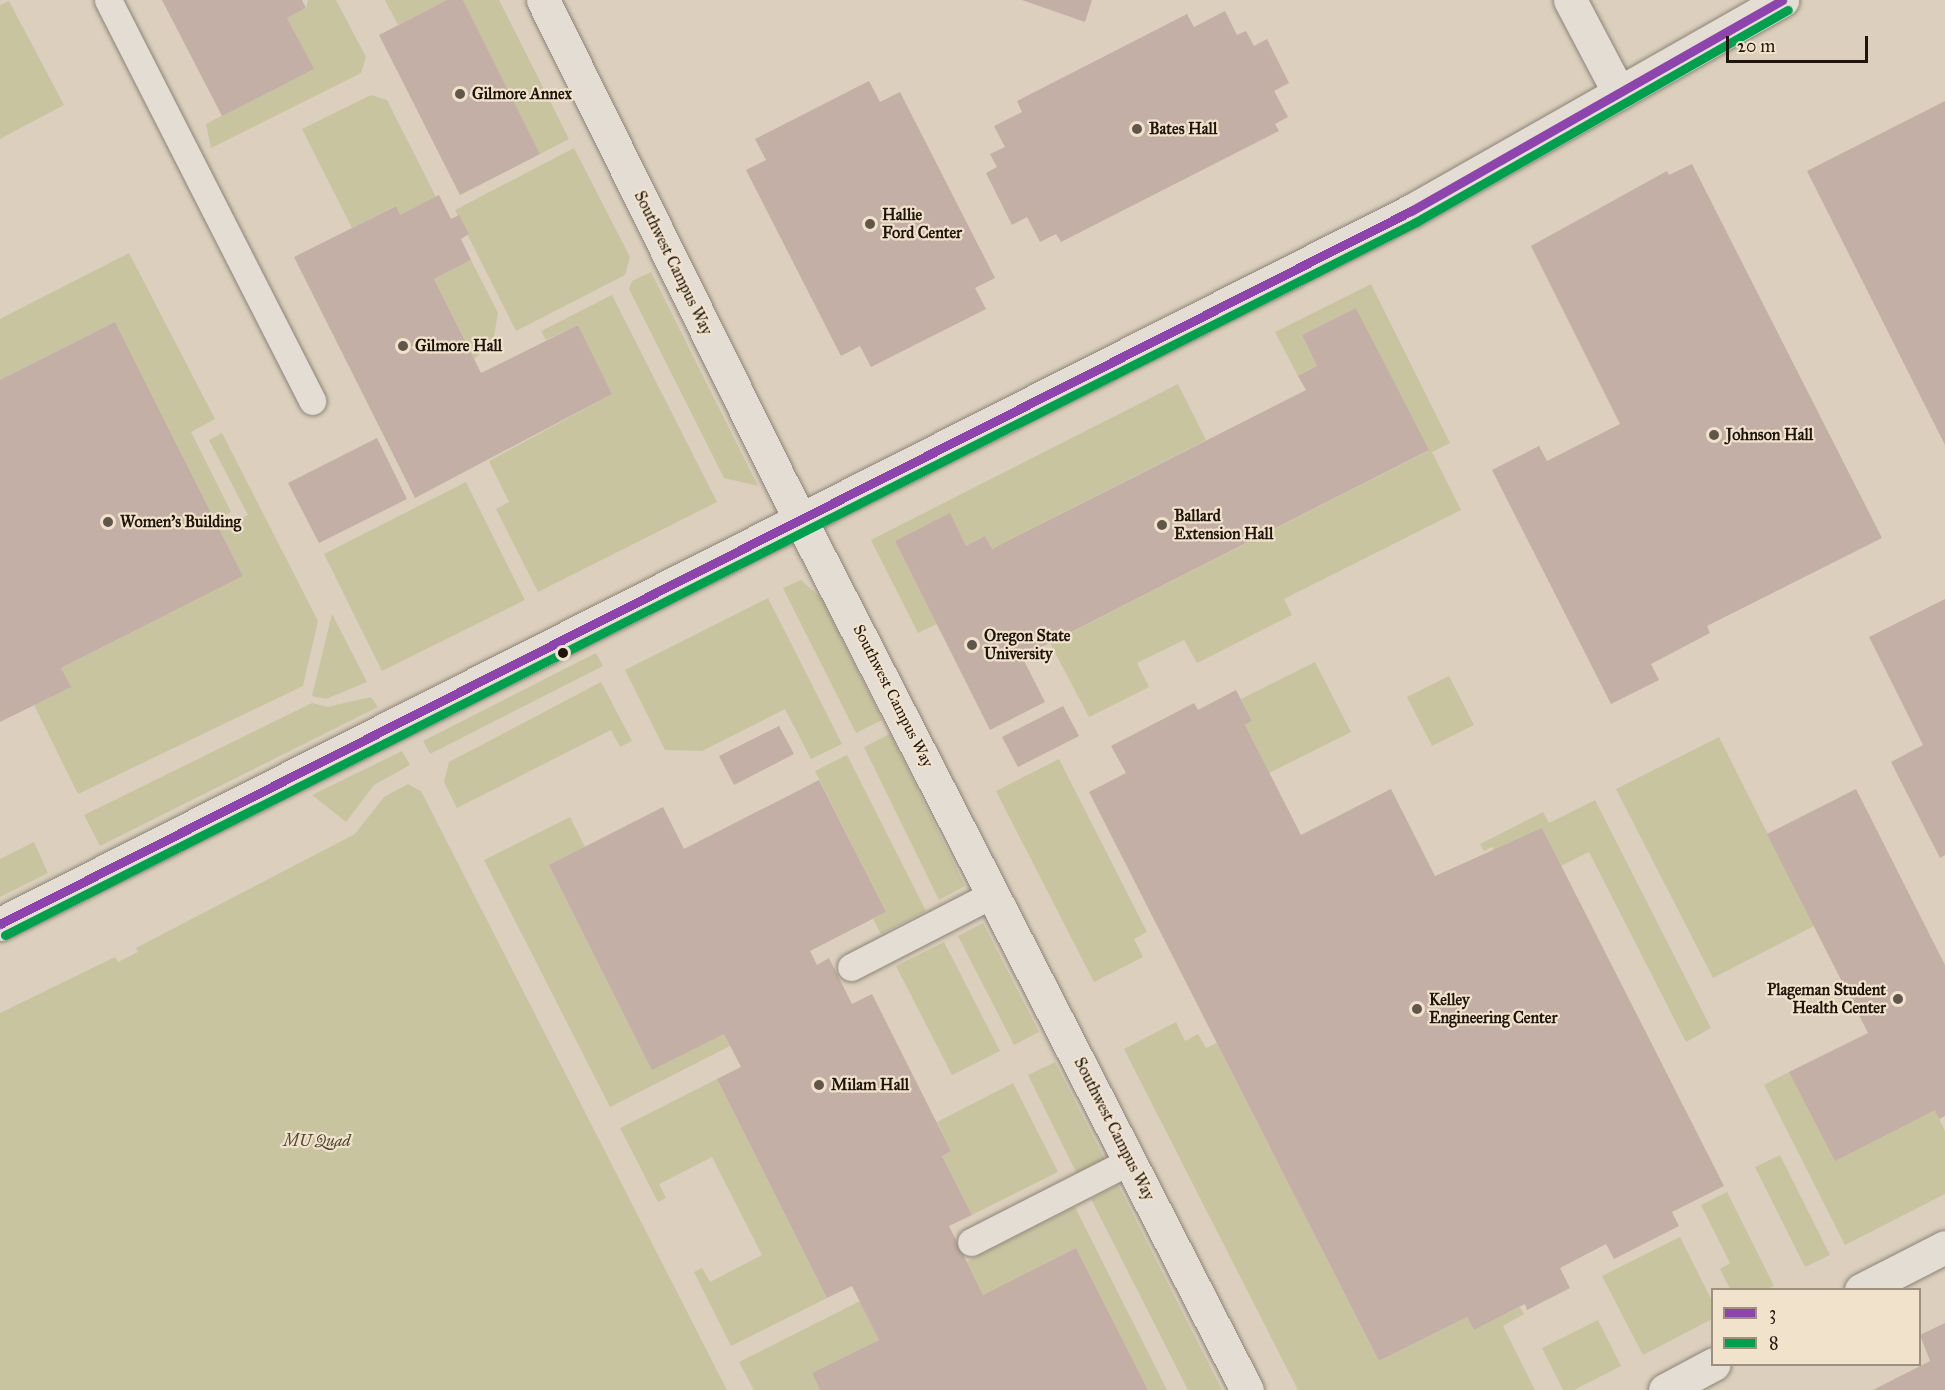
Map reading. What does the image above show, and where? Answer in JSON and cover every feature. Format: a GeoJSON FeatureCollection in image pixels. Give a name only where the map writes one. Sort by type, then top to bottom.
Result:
{"type":"FeatureCollection","features":[{"type":"Feature","properties":{"kind":"street","name":"Southwest Campus Way"},"geometry":{"type":"LineString","coordinates":[[543,0],[800,518],[1247,1390]]}},
{"type":"Feature","properties":{"kind":"street"},"geometry":{"type":"LineString","coordinates":[[1570,0],[1619,93]]}},
{"type":"Feature","properties":{"kind":"street"},"geometry":{"type":"LineString","coordinates":[[0,924],[1411,211],[1782,0]]}},
{"type":"Feature","properties":{"kind":"street"},"geometry":{"type":"LineString","coordinates":[[1865,1288],[1945,1246]]}},
{"type":"Feature","properties":{"kind":"street"},"geometry":{"type":"LineString","coordinates":[[1665,1390],[1712,1366]]}},
{"type":"Feature","properties":{"kind":"lane"},"geometry":{"type":"LineString","coordinates":[[108,0],[312,401]]}},
{"type":"Feature","properties":{"kind":"lane"},"geometry":{"type":"LineString","coordinates":[[852,967],[993,894]]}},
{"type":"Feature","properties":{"kind":"lane"},"geometry":{"type":"LineString","coordinates":[[972,1242],[1130,1161]]}},
{"type":"Feature","properties":{"kind":"green space"},"geometry":{"type":"Polygon","coordinates":[[[308,0],[336,0],[366,57],[361,73],[211,148],[206,124],[313,69],[287,18],[306,8],[308,0]]]}},
{"type":"Feature","properties":{"kind":"green space"},"geometry":{"type":"Polygon","coordinates":[[[385,0],[447,0],[398,25],[385,0]]]}},
{"type":"Feature","properties":{"kind":"green space"},"geometry":{"type":"Polygon","coordinates":[[[463,0],[499,0],[569,139],[540,154],[463,0]]]}},
{"type":"Feature","properties":{"kind":"green space"},"geometry":{"type":"Polygon","coordinates":[[[9,1],[64,105],[0,139],[0,5],[9,1]]]}},
{"type":"Feature","properties":{"kind":"green space"},"geometry":{"type":"Polygon","coordinates":[[[371,95],[387,100],[436,197],[400,215],[395,206],[352,228],[302,129],[371,95]]]}},
{"type":"Feature","properties":{"kind":"green space"},"geometry":{"type":"Polygon","coordinates":[[[574,148],[630,257],[625,275],[516,331],[455,210],[574,148]]]}},
{"type":"Feature","properties":{"kind":"green space"},"geometry":{"type":"Polygon","coordinates":[[[129,253],[215,419],[191,432],[231,512],[215,520],[115,322],[0,380],[0,319],[129,253]]]}},
{"type":"Feature","properties":{"kind":"green space"},"geometry":{"type":"Polygon","coordinates":[[[471,260],[498,313],[493,342],[474,359],[434,279],[471,260]]]}},
{"type":"Feature","properties":{"kind":"green space"},"geometry":{"type":"Polygon","coordinates":[[[651,272],[758,486],[724,478],[629,289],[632,281],[651,272]]]}},
{"type":"Feature","properties":{"kind":"green space"},"geometry":{"type":"Polygon","coordinates":[[[1371,284],[1450,443],[1432,452],[1461,510],[1284,599],[1292,615],[1197,663],[1184,640],[1137,663],[1149,687],[1089,717],[1050,643],[1428,451],[1356,308],[1302,335],[1317,366],[1298,376],[1275,332],[1371,284]]]}},
{"type":"Feature","properties":{"kind":"green space"},"geometry":{"type":"Polygon","coordinates":[[[612,295],[717,502],[538,592],[496,509],[509,502],[489,461],[612,394],[578,325],[546,340],[541,331],[612,295]]]}},
{"type":"Feature","properties":{"kind":"green space"},"geometry":{"type":"Polygon","coordinates":[[[1178,384],[1206,440],[992,549],[985,536],[966,546],[950,514],[895,541],[937,624],[918,633],[871,540],[1178,384]]]}},
{"type":"Feature","properties":{"kind":"green space"},"geometry":{"type":"Polygon","coordinates":[[[222,433],[318,621],[303,686],[78,794],[34,705],[70,687],[61,668],[243,576],[220,530],[248,515],[209,440],[222,433]]]}},
{"type":"Feature","properties":{"kind":"green space"},"geometry":{"type":"Polygon","coordinates":[[[466,482],[525,600],[382,671],[324,554],[466,482]]]}},
{"type":"Feature","properties":{"kind":"green space"},"geometry":{"type":"Polygon","coordinates":[[[801,580],[821,598],[882,720],[856,733],[783,588],[801,580]]]}},
{"type":"Feature","properties":{"kind":"green space"},"geometry":{"type":"Polygon","coordinates":[[[768,598],[842,744],[811,759],[785,709],[702,751],[665,750],[625,670],[768,598]]]}},
{"type":"Feature","properties":{"kind":"green space"},"geometry":{"type":"Polygon","coordinates":[[[332,614],[367,682],[326,699],[312,696],[332,614]]]}},
{"type":"Feature","properties":{"kind":"green space"},"geometry":{"type":"Polygon","coordinates":[[[596,653],[603,666],[430,754],[423,741],[596,653]]]}},
{"type":"Feature","properties":{"kind":"green space"},"geometry":{"type":"Polygon","coordinates":[[[1315,662],[1351,732],[1269,773],[1245,725],[1252,721],[1241,699],[1315,662]]]}},
{"type":"Feature","properties":{"kind":"green space"},"geometry":{"type":"Polygon","coordinates":[[[1449,676],[1474,725],[1432,746],[1407,697],[1449,676]]]}},
{"type":"Feature","properties":{"kind":"green space"},"geometry":{"type":"Polygon","coordinates":[[[601,682],[632,741],[620,747],[611,730],[457,808],[444,782],[449,762],[601,682]]]}},
{"type":"Feature","properties":{"kind":"green space"},"geometry":{"type":"Polygon","coordinates":[[[371,697],[378,707],[100,846],[84,815],[312,703],[327,707],[371,697]]]}},
{"type":"Feature","properties":{"kind":"green space"},"geometry":{"type":"Polygon","coordinates":[[[890,734],[965,886],[939,900],[864,747],[890,734]]]}},
{"type":"Feature","properties":{"kind":"green space"},"geometry":{"type":"Polygon","coordinates":[[[1719,737],[1814,926],[1713,978],[1616,789],[1719,737]]]}},
{"type":"Feature","properties":{"kind":"green space"},"geometry":{"type":"Polygon","coordinates":[[[402,751],[410,765],[374,785],[346,822],[312,795],[402,751]]]}},
{"type":"Feature","properties":{"kind":"green space"},"geometry":{"type":"Polygon","coordinates":[[[847,755],[926,911],[881,934],[873,919],[886,912],[815,771],[847,755]]]}},
{"type":"Feature","properties":{"kind":"green space"},"geometry":{"type":"Polygon","coordinates":[[[1059,759],[1147,932],[1134,939],[1143,957],[1094,982],[996,791],[1059,759]]]}},
{"type":"Feature","properties":{"kind":"green space","name":"MU Quad"},"geometry":{"type":"Polygon","coordinates":[[[408,784],[421,791],[727,1390],[0,1390],[0,1013],[115,957],[118,962],[138,952],[136,948],[355,834],[384,797],[408,784]]]}},
{"type":"Feature","properties":{"kind":"green space"},"geometry":{"type":"Polygon","coordinates":[[[1595,800],[1711,1028],[1686,1042],[1589,852],[1561,866],[1542,828],[1495,852],[1492,847],[1484,851],[1480,844],[1543,812],[1549,823],[1595,800]]]}},
{"type":"Feature","properties":{"kind":"green space"},"geometry":{"type":"Polygon","coordinates":[[[570,817],[585,847],[549,865],[652,1069],[724,1034],[730,1046],[610,1107],[484,860],[570,817]]]}},
{"type":"Feature","properties":{"kind":"green space"},"geometry":{"type":"Polygon","coordinates":[[[34,842],[48,873],[0,897],[0,859],[34,842]]]}},
{"type":"Feature","properties":{"kind":"green space"},"geometry":{"type":"Polygon","coordinates":[[[983,923],[1039,1032],[1014,1045],[958,936],[983,923]]]}},
{"type":"Feature","properties":{"kind":"green space"},"geometry":{"type":"Polygon","coordinates":[[[944,942],[1000,1051],[952,1075],[896,966],[944,942]]]}},
{"type":"Feature","properties":{"kind":"green space"},"geometry":{"type":"Polygon","coordinates":[[[1176,1022],[1185,1041],[1198,1034],[1206,1048],[1217,1043],[1379,1361],[1467,1317],[1474,1330],[1520,1307],[1524,1314],[1503,1326],[1535,1390],[1298,1390],[1124,1049],[1176,1022]]]}},
{"type":"Feature","properties":{"kind":"green space"},"geometry":{"type":"Polygon","coordinates":[[[1055,1062],[1105,1160],[1077,1174],[1028,1075],[1055,1062]]]}},
{"type":"Feature","properties":{"kind":"green space"},"geometry":{"type":"Polygon","coordinates":[[[1789,1072],[1935,1110],[1945,1131],[1945,1194],[1845,1245],[1764,1085],[1789,1072]]]}},
{"type":"Feature","properties":{"kind":"green space"},"geometry":{"type":"Polygon","coordinates":[[[717,1079],[827,1298],[731,1346],[694,1272],[702,1268],[710,1282],[762,1255],[712,1157],[659,1184],[666,1198],[658,1202],[620,1128],[717,1079]]]}},
{"type":"Feature","properties":{"kind":"green space"},"geometry":{"type":"Polygon","coordinates":[[[1013,1083],[1058,1172],[972,1215],[942,1156],[951,1151],[937,1122],[1013,1083]]]}},
{"type":"Feature","properties":{"kind":"green space"},"geometry":{"type":"Polygon","coordinates":[[[1780,1155],[1830,1255],[1805,1267],[1755,1167],[1780,1155]]]}},
{"type":"Feature","properties":{"kind":"green space"},"geometry":{"type":"Polygon","coordinates":[[[1118,1185],[1222,1390],[1188,1390],[1091,1199],[1118,1185]]]}},
{"type":"Feature","properties":{"kind":"green space"},"geometry":{"type":"Polygon","coordinates":[[[1727,1192],[1774,1286],[1730,1288],[1720,1269],[1730,1263],[1701,1205],[1727,1192]]]}},
{"type":"Feature","properties":{"kind":"green space"},"geometry":{"type":"Polygon","coordinates":[[[1075,1207],[1167,1390],[1148,1390],[1076,1248],[983,1295],[966,1262],[1075,1207]]]}},
{"type":"Feature","properties":{"kind":"green space"},"geometry":{"type":"Polygon","coordinates":[[[1680,1237],[1711,1299],[1711,1320],[1643,1355],[1602,1276],[1680,1237]]]}},
{"type":"Feature","properties":{"kind":"green space"},"geometry":{"type":"Polygon","coordinates":[[[860,1301],[879,1340],[812,1373],[820,1390],[754,1390],[739,1362],[860,1301]]]}},
{"type":"Feature","properties":{"kind":"green space"},"geometry":{"type":"Polygon","coordinates":[[[1598,1320],[1621,1366],[1574,1390],[1563,1390],[1542,1348],[1598,1320]]]}},
{"type":"Feature","properties":{"kind":"building"},"geometry":{"type":"Polygon","coordinates":[[[162,0],[302,0],[306,8],[287,18],[314,69],[222,116],[162,0]]]}},
{"type":"Feature","properties":{"kind":"building","name":"Gilmore Annex"},"geometry":{"type":"Polygon","coordinates":[[[447,0],[463,0],[540,154],[460,195],[379,35],[447,0]]]}},
{"type":"Feature","properties":{"kind":"building"},"geometry":{"type":"Polygon","coordinates":[[[1022,0],[1092,0],[1085,22],[1022,0]]]}},
{"type":"Feature","properties":{"kind":"building","name":"Bates Hall"},"geometry":{"type":"Polygon","coordinates":[[[1225,11],[1237,35],[1246,31],[1254,46],[1267,39],[1289,83],[1274,91],[1288,117],[1275,124],[1279,131],[1061,242],[1056,234],[1040,242],[1027,217],[1012,225],[986,173],[997,167],[990,154],[1005,147],[994,126],[1022,112],[1017,101],[1187,14],[1194,27],[1225,11]]]}},
{"type":"Feature","properties":{"kind":"building","name":"Hallie Ford Center"},"geometry":{"type":"Polygon","coordinates":[[[869,81],[880,102],[900,92],[995,278],[975,288],[986,309],[871,367],[860,346],[841,356],[746,170],[766,160],[755,139],[869,81]]]}},
{"type":"Feature","properties":{"kind":"building"},"geometry":{"type":"Polygon","coordinates":[[[1945,101],[1945,445],[1807,171],[1945,101]]]}},
{"type":"Feature","properties":{"kind":"building","name":"Johnson Hall"},"geometry":{"type":"Polygon","coordinates":[[[1692,164],[1882,538],[1707,626],[1710,633],[1651,664],[1659,680],[1611,704],[1492,470],[1539,446],[1547,461],[1620,424],[1531,246],[1667,171],[1669,175],[1692,164]]]}},
{"type":"Feature","properties":{"kind":"building","name":"Gilmore Hall"},"geometry":{"type":"Polygon","coordinates":[[[439,195],[451,219],[459,215],[469,234],[461,239],[471,260],[434,279],[481,373],[578,325],[612,394],[415,498],[294,257],[396,206],[400,215],[439,195]]]}},
{"type":"Feature","properties":{"kind":"building","name":"Ballard Extension Hall"},"geometry":{"type":"Polygon","coordinates":[[[1356,308],[1429,450],[1022,657],[1045,702],[990,730],[895,541],[950,513],[966,546],[985,536],[992,549],[1306,390],[1298,376],[1317,366],[1302,335],[1356,308]]]}},
{"type":"Feature","properties":{"kind":"building","name":"Women's Building"},"geometry":{"type":"Polygon","coordinates":[[[115,322],[243,576],[61,668],[71,687],[0,722],[0,380],[115,322]]]}},
{"type":"Feature","properties":{"kind":"building"},"geometry":{"type":"Polygon","coordinates":[[[377,438],[407,499],[319,543],[288,483],[377,438]]]}},
{"type":"Feature","properties":{"kind":"building"},"geometry":{"type":"Polygon","coordinates":[[[1945,599],[1945,855],[1940,858],[1891,762],[1923,745],[1869,637],[1945,599]]]}},
{"type":"Feature","properties":{"kind":"building","name":"Kelley Engineering Center"},"geometry":{"type":"Polygon","coordinates":[[[1236,690],[1252,721],[1245,725],[1301,835],[1391,789],[1435,876],[1542,828],[1724,1186],[1672,1212],[1679,1226],[1614,1259],[1606,1244],[1560,1268],[1570,1288],[1527,1310],[1525,1304],[1474,1330],[1467,1317],[1379,1361],[1089,792],[1126,773],[1111,746],[1194,703],[1198,710],[1236,690]]]}},
{"type":"Feature","properties":{"kind":"building"},"geometry":{"type":"Polygon","coordinates":[[[1063,706],[1079,736],[1018,767],[1002,737],[1063,706]]]}},
{"type":"Feature","properties":{"kind":"building"},"geometry":{"type":"Polygon","coordinates":[[[779,726],[794,754],[734,785],[719,756],[779,726]]]}},
{"type":"Feature","properties":{"kind":"building","name":"Milam Hall"},"geometry":{"type":"Polygon","coordinates":[[[819,780],[886,912],[810,951],[817,965],[829,958],[852,1004],[872,994],[951,1151],[942,1156],[972,1215],[949,1226],[983,1295],[1076,1248],[1148,1390],[820,1390],[812,1373],[879,1340],[852,1286],[827,1298],[717,1079],[741,1067],[724,1034],[652,1070],[549,865],[663,807],[684,849],[819,780]]]}},
{"type":"Feature","properties":{"kind":"building","name":"Plageman Student Health Center"},"geometry":{"type":"Polygon","coordinates":[[[1856,789],[1945,965],[1945,1116],[1939,1119],[1935,1110],[1835,1161],[1789,1072],[1868,1033],[1767,834],[1856,789]]]}},
{"type":"Feature","properties":{"kind":"building"},"geometry":{"type":"Polygon","coordinates":[[[1945,1323],[1945,1390],[1873,1390],[1930,1361],[1921,1335],[1945,1323]]]}},
{"type":"Feature","properties":{"kind":"transit line","name":"3"},"geometry":{"type":"LineString","coordinates":[[0,924],[1411,211],[1782,0]]}},
{"type":"Feature","properties":{"kind":"transit line","name":"8"},"geometry":{"type":"LineString","coordinates":[[5,935],[1416,222],[1788,10]]}},
{"type":"Feature","properties":{"kind":"place","name":"Gilmore Annex"},"geometry":{"type":"Point","coordinates":[460,94]}},
{"type":"Feature","properties":{"kind":"place","name":"Bates Hall"},"geometry":{"type":"Point","coordinates":[1137,129]}},
{"type":"Feature","properties":{"kind":"place","name":"Hallie Ford Center"},"geometry":{"type":"Point","coordinates":[870,224]}},
{"type":"Feature","properties":{"kind":"place","name":"Gilmore Hall"},"geometry":{"type":"Point","coordinates":[403,346]}},
{"type":"Feature","properties":{"kind":"place","name":"Johnson Hall"},"geometry":{"type":"Point","coordinates":[1714,435]}},
{"type":"Feature","properties":{"kind":"place","name":"Women's Building"},"geometry":{"type":"Point","coordinates":[108,522]}},
{"type":"Feature","properties":{"kind":"place","name":"Ballard Extension Hall"},"geometry":{"type":"Point","coordinates":[1162,525]}},
{"type":"Feature","properties":{"kind":"place","name":"Oregon State University"},"geometry":{"type":"Point","coordinates":[972,645]}},
{"type":"Feature","properties":{"kind":"place","name":"Plageman Student Health Center"},"geometry":{"type":"Point","coordinates":[1898,999]}},
{"type":"Feature","properties":{"kind":"place","name":"Kelley Engineering Center"},"geometry":{"type":"Point","coordinates":[1417,1009]}},
{"type":"Feature","properties":{"kind":"place","name":"Milam Hall"},"geometry":{"type":"Point","coordinates":[819,1085]}}]}
